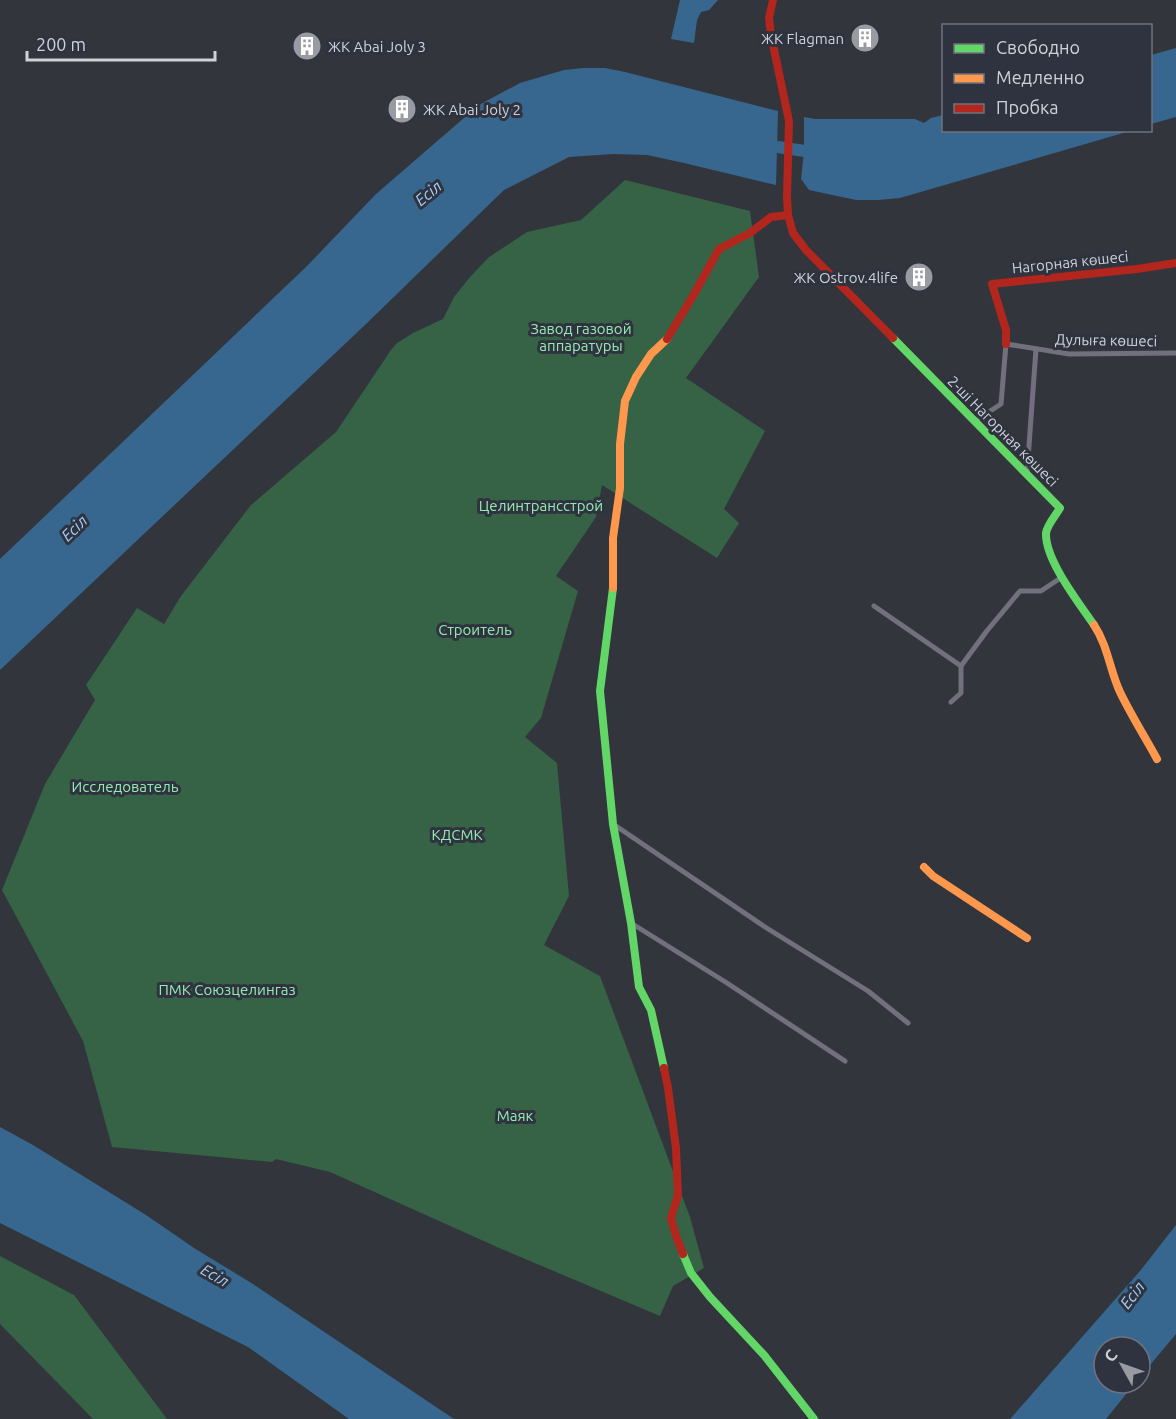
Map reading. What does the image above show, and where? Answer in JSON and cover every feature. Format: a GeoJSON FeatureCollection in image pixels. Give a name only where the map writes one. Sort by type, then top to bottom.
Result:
{"type":"FeatureCollection","features":[{"type":"Feature","properties":{"kind":"street"},"geometry":{"type":"LineString","coordinates":[[772,0],[769,18],[771,35],[789,121],[788,215],[771,217],[750,233],[719,249],[666,340],[651,354],[636,377],[625,401],[620,444],[620,488],[613,538],[614,580],[600,691],[613,824],[631,923],[639,987],[651,1010],[669,1098],[676,1148],[678,1195],[671,1218],[676,1236],[691,1273],[710,1298],[764,1355],[814,1419]]}},
{"type":"Feature","properties":{"kind":"street","name":"2-ші Нагорная көшесі"},"geometry":{"type":"LineString","coordinates":[[788,215],[794,233],[806,250],[1060,508],[1046,531],[1049,553],[1098,631],[1119,690],[1157,759]]}},
{"type":"Feature","properties":{"kind":"street","name":"Нагорная көшесі"},"geometry":{"type":"LineString","coordinates":[[1006,344],[1006,330],[992,284],[1176,263]]}},
{"type":"Feature","properties":{"kind":"street"},"geometry":{"type":"LineString","coordinates":[[975,421],[1001,404],[1006,344]]}},
{"type":"Feature","properties":{"kind":"street","name":"Дулыға көшесі"},"geometry":{"type":"LineString","coordinates":[[1006,344],[1069,354],[1176,353]]}},
{"type":"Feature","properties":{"kind":"street","name":"Дулыға көшесі"},"geometry":{"type":"LineString","coordinates":[[1027,473],[1036,349]]}},
{"type":"Feature","properties":{"kind":"street"},"geometry":{"type":"LineString","coordinates":[[951,702],[961,693],[961,666],[1020,591],[1041,591],[1062,577]]}},
{"type":"Feature","properties":{"kind":"street"},"geometry":{"type":"LineString","coordinates":[[874,606],[961,666]]}},
{"type":"Feature","properties":{"kind":"street"},"geometry":{"type":"LineString","coordinates":[[613,824],[765,927],[868,992],[908,1023]]}},
{"type":"Feature","properties":{"kind":"street"},"geometry":{"type":"LineString","coordinates":[[924,867],[933,876],[1027,938]]}},
{"type":"Feature","properties":{"kind":"street"},"geometry":{"type":"LineString","coordinates":[[631,923],[845,1061]]}},
{"type":"Feature","properties":{"kind":"green space"},"geometry":{"type":"Polygon","coordinates":[[[625,180],[750,211],[759,277],[686,378],[765,431],[724,509],[739,523],[717,558],[602,485],[596,517],[556,576],[578,591],[541,718],[525,737],[557,763],[569,896],[544,945],[600,976],[690,1217],[704,1268],[673,1286],[660,1316],[497,1247],[330,1172],[276,1159],[272,1162],[112,1147],[83,1041],[2,890],[45,784],[95,700],[86,685],[137,608],[164,624],[181,596],[251,505],[336,432],[397,343],[443,319],[454,297],[489,257],[527,232],[581,220],[625,180]]]}},
{"type":"Feature","properties":{"kind":"green space"},"geometry":{"type":"Polygon","coordinates":[[[0,1256],[74,1295],[167,1419],[93,1419],[0,1324],[0,1256]]]}},
{"type":"Feature","properties":{"kind":"water"},"geometry":{"type":"Polygon","coordinates":[[[680,0],[718,0],[709,10],[701,12],[697,20],[694,43],[671,39],[680,0]]]}},
{"type":"Feature","properties":{"kind":"water"},"geometry":{"type":"Polygon","coordinates":[[[1176,48],[1176,117],[1152,124],[1152,55],[1176,48]]]}},
{"type":"Feature","properties":{"kind":"water"},"geometry":{"type":"Polygon","coordinates":[[[605,68],[625,72],[778,111],[776,185],[647,155],[613,154],[569,157],[504,190],[366,324],[0,670],[0,559],[307,266],[376,194],[479,105],[520,83],[564,70],[605,68]]]}},
{"type":"Feature","properties":{"kind":"water"},"geometry":{"type":"Polygon","coordinates":[[[942,115],[942,132],[1127,132],[900,198],[856,200],[809,190],[801,179],[804,117],[815,119],[915,119],[924,123],[931,118],[942,115]]]}},
{"type":"Feature","properties":{"kind":"water"},"geometry":{"type":"Polygon","coordinates":[[[0,1127],[146,1215],[454,1419],[349,1419],[248,1347],[0,1223],[0,1127]]]}},
{"type":"Feature","properties":{"kind":"water"},"geometry":{"type":"Polygon","coordinates":[[[1176,1225],[1176,1334],[1152,1363],[1152,1335],[1092,1335],[1092,1395],[1125,1395],[1106,1419],[1010,1419],[1140,1271],[1176,1225]]]}},
{"type":"Feature","properties":{"kind":"waterway","name":"Есіл"},"geometry":{"type":"LineString","coordinates":[[764,144],[818,153]]}},
{"type":"Feature","properties":{"kind":"traffic: fast"},"geometry":{"type":"LineString","coordinates":[[893,338],[1060,508],[1047,530],[1047,544],[1064,581],[1094,625]]}},
{"type":"Feature","properties":{"kind":"traffic: fast"},"geometry":{"type":"LineString","coordinates":[[613,588],[600,691],[613,824],[631,923],[639,987],[651,1010],[664,1068]]}},
{"type":"Feature","properties":{"kind":"traffic: fast"},"geometry":{"type":"LineString","coordinates":[[683,1254],[691,1273],[710,1297],[764,1355],[814,1419]]}},
{"type":"Feature","properties":{"kind":"traffic: slow"},"geometry":{"type":"LineString","coordinates":[[613,588],[613,538],[620,488],[620,444],[625,401],[636,377],[651,354],[667,339]]}},
{"type":"Feature","properties":{"kind":"traffic: slow"},"geometry":{"type":"LineString","coordinates":[[1094,625],[1103,641],[1120,692],[1157,759]]}},
{"type":"Feature","properties":{"kind":"traffic: slow"},"geometry":{"type":"LineString","coordinates":[[924,867],[933,876],[1027,938]]}},
{"type":"Feature","properties":{"kind":"traffic: jam"},"geometry":{"type":"LineString","coordinates":[[773,0],[769,18],[771,35],[789,121],[787,197],[788,215],[793,233],[806,250],[893,338]]}},
{"type":"Feature","properties":{"kind":"traffic: jam"},"geometry":{"type":"LineString","coordinates":[[667,339],[719,249],[750,233],[771,217],[788,215]]}},
{"type":"Feature","properties":{"kind":"traffic: jam"},"geometry":{"type":"LineString","coordinates":[[1006,344],[1006,330],[992,284],[1176,263]]}},
{"type":"Feature","properties":{"kind":"traffic: jam"},"geometry":{"type":"LineString","coordinates":[[664,1068],[676,1148],[678,1195],[671,1218],[683,1254]]}},
{"type":"Feature","properties":{"kind":"place","name":"ЖК Flagman"},"geometry":{"type":"Point","coordinates":[865,38]}},
{"type":"Feature","properties":{"kind":"place","name":"ЖК Abai Joly 3"},"geometry":{"type":"Point","coordinates":[307,46]}},
{"type":"Feature","properties":{"kind":"place","name":"ЖК Abai Joly 2"},"geometry":{"type":"Point","coordinates":[402,109]}},
{"type":"Feature","properties":{"kind":"place","name":"ЖК Ostrov.4life"},"geometry":{"type":"Point","coordinates":[919,277]}},
{"type":"Feature","properties":{"kind":"park label","name":"Завод газовой аппаратуры"},"geometry":{"type":"Point","coordinates":[581,336]}},
{"type":"Feature","properties":{"kind":"park label","name":"Целинтрансстрой"},"geometry":{"type":"Point","coordinates":[541,505]}},
{"type":"Feature","properties":{"kind":"park label","name":"Строитель"},"geometry":{"type":"Point","coordinates":[475,629]}},
{"type":"Feature","properties":{"kind":"park label","name":"Исследователь"},"geometry":{"type":"Point","coordinates":[125,786]}},
{"type":"Feature","properties":{"kind":"park label","name":"КДСМК"},"geometry":{"type":"Point","coordinates":[457,834]}},
{"type":"Feature","properties":{"kind":"park label","name":"ПМК Союзцелингаз"},"geometry":{"type":"Point","coordinates":[227,989]}},
{"type":"Feature","properties":{"kind":"park label","name":"Маяк"},"geometry":{"type":"Point","coordinates":[515,1115]}}]}
